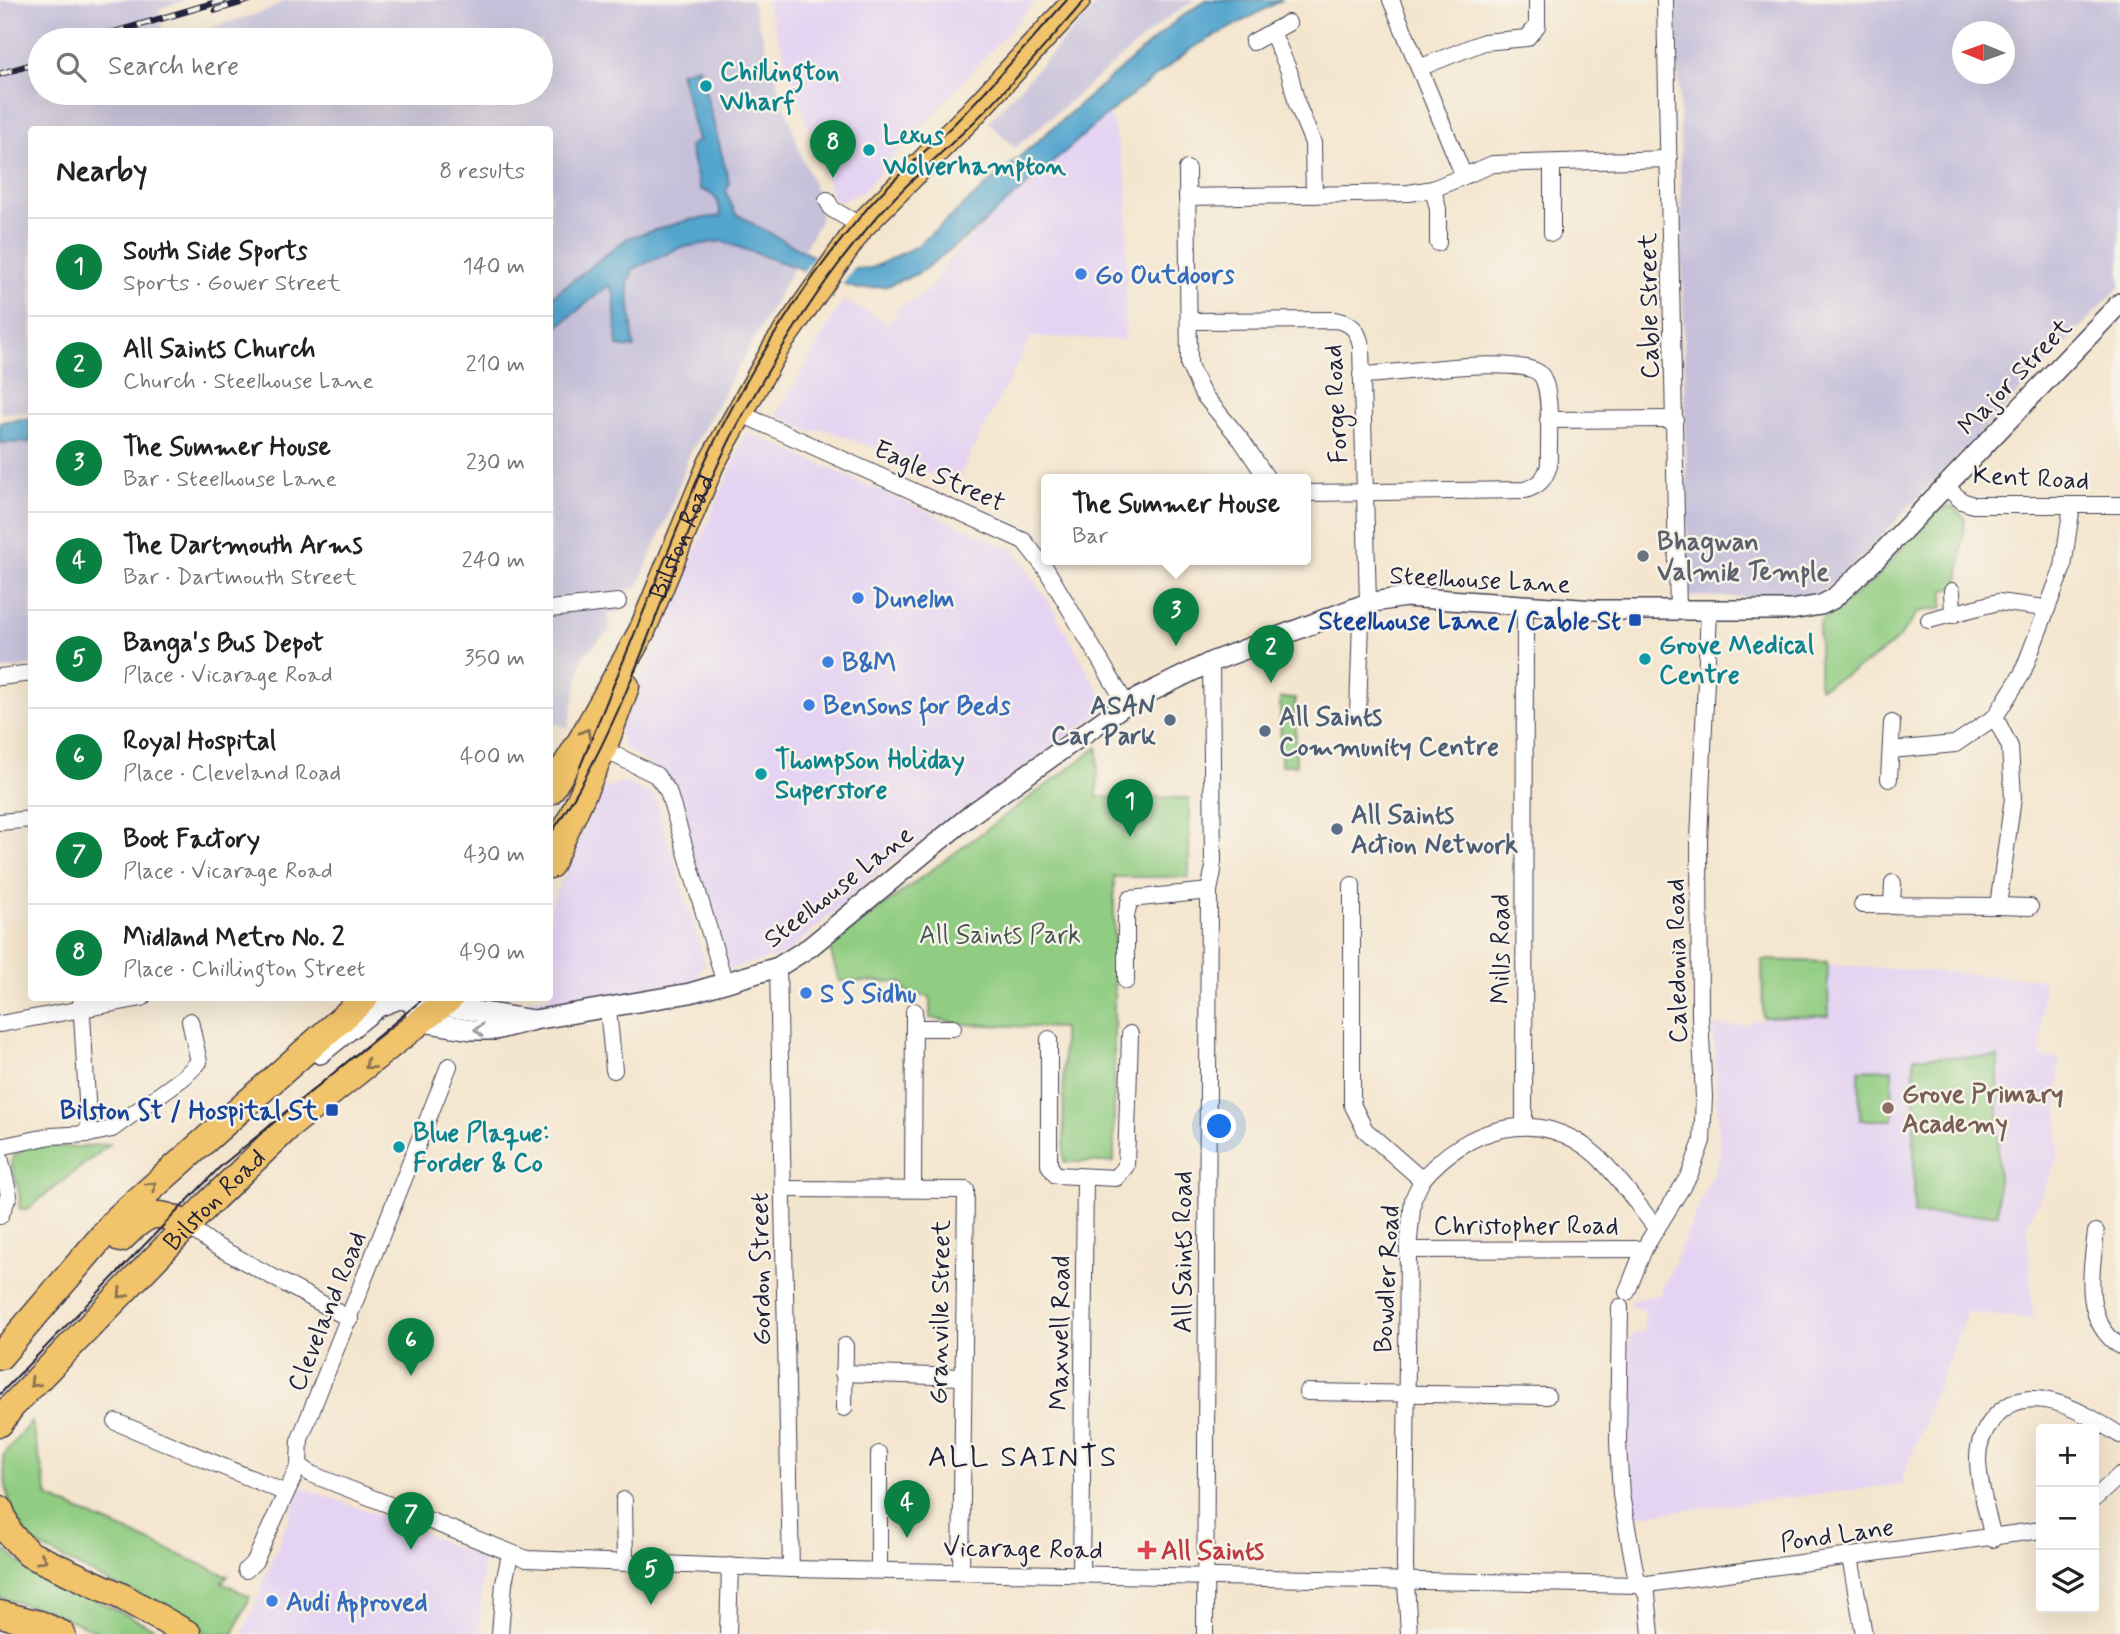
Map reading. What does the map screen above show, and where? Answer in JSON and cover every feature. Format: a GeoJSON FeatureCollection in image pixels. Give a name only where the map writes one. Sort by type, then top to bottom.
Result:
{"type":"FeatureCollection","features":[{"type":"Feature","properties":{"kind":"highway"},"geometry":{"type":"LineString","coordinates":[[861,226],[971,115],[1077,0]]}},
{"type":"Feature","properties":{"kind":"highway","name":"Bilston Road"},"geometry":{"type":"LineString","coordinates":[[553,786],[642,631],[711,464],[737,412],[819,284],[861,226]]}},
{"type":"Feature","properties":{"kind":"highway"},"geometry":{"type":"LineString","coordinates":[[553,857],[603,749],[642,631]]}},
{"type":"Feature","properties":{"kind":"highway","name":"Bilston Road"},"geometry":{"type":"LineString","coordinates":[[5,1352],[72,1269],[118,1219],[359,1001]]}},
{"type":"Feature","properties":{"kind":"highway","name":"Bilston Road"},"geometry":{"type":"LineString","coordinates":[[0,1423],[11,1407],[289,1126],[428,1005]]}},
{"type":"Feature","properties":{"kind":"highway"},"geometry":{"type":"LineString","coordinates":[[5,1352],[53,1311],[142,1218],[152,1214],[167,1214],[188,1226]]}},
{"type":"Feature","properties":{"kind":"highway"},"geometry":{"type":"LineString","coordinates":[[0,1509],[9,1533],[29,1554],[122,1597],[188,1634]]}},
{"type":"Feature","properties":{"kind":"highway"},"geometry":{"type":"LineString","coordinates":[[0,1614],[40,1624],[62,1634]]}},
{"type":"Feature","properties":{"kind":"street"},"geometry":{"type":"LineString","coordinates":[[1391,0],[1463,174]]}},
{"type":"Feature","properties":{"kind":"street"},"geometry":{"type":"LineString","coordinates":[[1419,68],[1484,42],[1527,38],[1537,26],[1538,0]]}},
{"type":"Feature","properties":{"kind":"street","name":"Cable Street"},"geometry":{"type":"LineString","coordinates":[[1665,0],[1678,611]]}},
{"type":"Feature","properties":{"kind":"street"},"geometry":{"type":"LineString","coordinates":[[1253,42],[1288,23]]}},
{"type":"Feature","properties":{"kind":"street"},"geometry":{"type":"LineString","coordinates":[[1272,32],[1290,71],[1297,104],[1313,143],[1314,195]]}},
{"type":"Feature","properties":{"kind":"street"},"geometry":{"type":"LineString","coordinates":[[1187,198],[1409,193],[1433,189],[1463,174],[1493,164],[1669,159]]}},
{"type":"Feature","properties":{"kind":"street"},"geometry":{"type":"LineString","coordinates":[[1552,164],[1552,233]]}},
{"type":"Feature","properties":{"kind":"street"},"geometry":{"type":"LineString","coordinates":[[1187,169],[1189,365],[1193,377],[1264,474]]}},
{"type":"Feature","properties":{"kind":"street"},"geometry":{"type":"LineString","coordinates":[[1433,189],[1438,209],[1438,243]]}},
{"type":"Feature","properties":{"kind":"street"},"geometry":{"type":"LineString","coordinates":[[827,200],[832,209],[861,226]]}},
{"type":"Feature","properties":{"kind":"street","name":"Major Street"},"geometry":{"type":"LineString","coordinates":[[1945,486],[2120,303]]}},
{"type":"Feature","properties":{"kind":"street","name":"Forge Road"},"geometry":{"type":"LineString","coordinates":[[1189,321],[1344,322],[1350,324],[1360,338],[1364,493],[1363,605],[1357,713]]}},
{"type":"Feature","properties":{"kind":"street"},"geometry":{"type":"LineString","coordinates":[[1311,494],[1525,490],[1541,482],[1549,466],[1546,384],[1541,375],[1526,366],[1439,367],[1395,374],[1361,375]]}},
{"type":"Feature","properties":{"kind":"street","name":"Eagle Street"},"geometry":{"type":"LineString","coordinates":[[737,412],[1024,541],[1041,563]]}},
{"type":"Feature","properties":{"kind":"street"},"geometry":{"type":"LineString","coordinates":[[1548,420],[1675,419]]}},
{"type":"Feature","properties":{"kind":"street","name":"Kent Road"},"geometry":{"type":"LineString","coordinates":[[1945,486],[1962,501],[1973,505],[2120,505]]}},
{"type":"Feature","properties":{"kind":"street","name":"Steelhouse Lane"},"geometry":{"type":"LineString","coordinates":[[428,1005],[482,1031],[509,1029],[534,1020],[608,1009],[725,984],[778,967],[810,947],[973,813],[1126,704],[1211,662],[1363,605],[1405,597],[1525,606],[1678,611],[1791,610],[1821,605],[1833,599],[1945,486]]}},
{"type":"Feature","properties":{"kind":"street"},"geometry":{"type":"LineString","coordinates":[[1891,750],[1955,744],[1995,717],[2022,674],[2045,608],[2063,567],[2072,505]]}},
{"type":"Feature","properties":{"kind":"street","name":"Eagle Street"},"geometry":{"type":"LineString","coordinates":[[1043,565],[1126,704]]}},
{"type":"Feature","properties":{"kind":"street"},"geometry":{"type":"LineString","coordinates":[[1952,592],[1954,615]]}},
{"type":"Feature","properties":{"kind":"street"},"geometry":{"type":"LineString","coordinates":[[553,609],[618,602]]}},
{"type":"Feature","properties":{"kind":"street"},"geometry":{"type":"LineString","coordinates":[[1929,620],[1998,602],[2045,608]]}},
{"type":"Feature","properties":{"kind":"street","name":"Mills Road"},"geometry":{"type":"LineString","coordinates":[[1524,1125],[1525,606]]}},
{"type":"Feature","properties":{"kind":"street","name":"Caledonia Road"},"geometry":{"type":"LineString","coordinates":[[1651,1634],[1647,1595],[1640,1584],[1621,1495],[1618,1443],[1623,1300],[1644,1249],[1690,1174],[1704,1124],[1699,841],[1709,611]]}},
{"type":"Feature","properties":{"kind":"street","name":"All Saints Road"},"geometry":{"type":"LineString","coordinates":[[1205,1634],[1209,891],[1213,867],[1211,662]]}},
{"type":"Feature","properties":{"kind":"street"},"geometry":{"type":"LineString","coordinates":[[0,677],[28,674]]}},
{"type":"Feature","properties":{"kind":"street"},"geometry":{"type":"LineString","coordinates":[[1995,717],[2010,747],[2013,798],[1998,906]]}},
{"type":"Feature","properties":{"kind":"street"},"geometry":{"type":"LineString","coordinates":[[1889,779],[1892,723]]}},
{"type":"Feature","properties":{"kind":"street"},"geometry":{"type":"LineString","coordinates":[[603,749],[656,775],[668,791],[725,984]]}},
{"type":"Feature","properties":{"kind":"street"},"geometry":{"type":"LineString","coordinates":[[0,822],[28,819]]}},
{"type":"Feature","properties":{"kind":"street"},"geometry":{"type":"LineString","coordinates":[[1892,906],[1893,883]]}},
{"type":"Feature","properties":{"kind":"street","name":"Bowdler Road"},"geometry":{"type":"LineString","coordinates":[[1352,885],[1352,1104],[1365,1130],[1422,1180],[1413,1199],[1408,1250],[1405,1566],[1408,1579],[1409,1634]]}},
{"type":"Feature","properties":{"kind":"street"},"geometry":{"type":"LineString","coordinates":[[1126,981],[1126,915],[1130,899],[1209,891]]}},
{"type":"Feature","properties":{"kind":"street"},"geometry":{"type":"LineString","coordinates":[[1862,905],[2030,907]]}},
{"type":"Feature","properties":{"kind":"street","name":"Gordon Street"},"geometry":{"type":"LineString","coordinates":[[778,967],[791,1569]]}},
{"type":"Feature","properties":{"kind":"street"},"geometry":{"type":"LineString","coordinates":[[0,1024],[81,1003],[105,1001]]}},
{"type":"Feature","properties":{"kind":"street","name":"Steelhouse Lane"},"geometry":{"type":"LineString","coordinates":[[289,1066],[311,1062],[389,1001],[534,1020]]}},
{"type":"Feature","properties":{"kind":"street"},"geometry":{"type":"LineString","coordinates":[[492,1001],[502,1015]]}},
{"type":"Feature","properties":{"kind":"street"},"geometry":{"type":"LineString","coordinates":[[81,1003],[89,1134]]}},
{"type":"Feature","properties":{"kind":"street"},"geometry":{"type":"LineString","coordinates":[[608,1009],[614,1070]]}},
{"type":"Feature","properties":{"kind":"street","name":"Granville Street"},"geometry":{"type":"LineString","coordinates":[[913,1189],[914,1011]]}},
{"type":"Feature","properties":{"kind":"street"},"geometry":{"type":"LineString","coordinates":[[0,1147],[51,1136],[89,1134],[112,1129],[184,1077],[199,1062],[190,1021]]}},
{"type":"Feature","properties":{"kind":"street"},"geometry":{"type":"LineString","coordinates":[[914,1028],[953,1028]]}},
{"type":"Feature","properties":{"kind":"street"},"geometry":{"type":"LineString","coordinates":[[1049,1039],[1049,1165],[1056,1175],[1116,1178],[1126,1166],[1130,1034]]}},
{"type":"Feature","properties":{"kind":"street","name":"Cleveland Road"},"geometry":{"type":"LineString","coordinates":[[246,1570],[255,1561],[299,1465],[300,1439],[449,1066]]}},
{"type":"Feature","properties":{"kind":"street"},"geometry":{"type":"LineString","coordinates":[[1422,1180],[1439,1160],[1474,1138],[1497,1129],[1524,1125],[1540,1127],[1582,1145],[1598,1157],[1656,1228]]}},
{"type":"Feature","properties":{"kind":"street"},"geometry":{"type":"LineString","coordinates":[[0,1157],[9,1195],[0,1216]]}},
{"type":"Feature","properties":{"kind":"street","name":"Maxwell Road"},"geometry":{"type":"LineString","coordinates":[[1082,1574],[1085,1177]]}},
{"type":"Feature","properties":{"kind":"street","name":"Granville Street"},"geometry":{"type":"LineString","coordinates":[[783,1189],[966,1190],[961,1572]]}},
{"type":"Feature","properties":{"kind":"street"},"geometry":{"type":"LineString","coordinates":[[188,1226],[214,1245],[350,1319]]}},
{"type":"Feature","properties":{"kind":"street"},"geometry":{"type":"LineString","coordinates":[[2096,1233],[2092,1274],[2094,1314],[2104,1334],[2120,1346]]}},
{"type":"Feature","properties":{"kind":"street"},"geometry":{"type":"LineString","coordinates":[[170,1245],[187,1241],[214,1245]]}},
{"type":"Feature","properties":{"kind":"street","name":"Christopher Road"},"geometry":{"type":"LineString","coordinates":[[1408,1250],[1644,1249]]}},
{"type":"Feature","properties":{"kind":"street"},"geometry":{"type":"LineString","coordinates":[[844,1408],[845,1346]]}},
{"type":"Feature","properties":{"kind":"street"},"geometry":{"type":"LineString","coordinates":[[844,1373],[962,1377]]}},
{"type":"Feature","properties":{"kind":"street"},"geometry":{"type":"LineString","coordinates":[[1307,1392],[1547,1396]]}},
{"type":"Feature","properties":{"kind":"street"},"geometry":{"type":"LineString","coordinates":[[1993,1539],[1978,1460],[1980,1441],[1995,1416],[2018,1402],[2046,1399],[2120,1435]]}},
{"type":"Feature","properties":{"kind":"street"},"geometry":{"type":"LineString","coordinates":[[116,1422],[286,1493]]}},
{"type":"Feature","properties":{"kind":"street"},"geometry":{"type":"LineString","coordinates":[[879,1454],[879,1570]]}},
{"type":"Feature","properties":{"kind":"street","name":"Vicarage Road"},"geometry":{"type":"LineString","coordinates":[[299,1465],[311,1474],[510,1554],[544,1560],[791,1569],[1640,1584]]}},
{"type":"Feature","properties":{"kind":"street"},"geometry":{"type":"LineString","coordinates":[[2099,1496],[2117,1483]]}},
{"type":"Feature","properties":{"kind":"street"},"geometry":{"type":"LineString","coordinates":[[624,1500],[625,1563]]}},
{"type":"Feature","properties":{"kind":"street","name":"Pond Lane"},"geometry":{"type":"LineString","coordinates":[[1640,1584],[1993,1539],[2036,1531]]}},
{"type":"Feature","properties":{"kind":"street"},"geometry":{"type":"LineString","coordinates":[[500,1634],[504,1583],[510,1554]]}},
{"type":"Feature","properties":{"kind":"street"},"geometry":{"type":"LineString","coordinates":[[1850,1556],[1864,1634]]}},
{"type":"Feature","properties":{"kind":"street"},"geometry":{"type":"LineString","coordinates":[[728,1634],[730,1566]]}},
{"type":"Feature","properties":{"kind":"shaded area"},"geometry":{"type":"Polygon","coordinates":[[[0,0],[185,0],[159,9],[162,28],[28,28],[28,105],[553,105],[553,28],[209,28],[264,12],[287,0],[751,0],[801,155],[821,202],[820,221],[689,455],[668,516],[637,588],[617,591],[618,612],[607,614],[610,630],[583,656],[568,728],[553,723],[553,126],[28,126],[28,412],[0,413],[0,0]]]}},
{"type":"Feature","properties":{"kind":"shaded area"},"geometry":{"type":"Polygon","coordinates":[[[765,0],[1037,0],[862,192],[838,202],[833,198],[765,0]]]}},
{"type":"Feature","properties":{"kind":"shaded area"},"geometry":{"type":"Polygon","coordinates":[[[1101,0],[1194,0],[1166,19],[1015,148],[988,122],[1101,0]]]}},
{"type":"Feature","properties":{"kind":"shaded area"},"geometry":{"type":"Polygon","coordinates":[[[1677,0],[2120,0],[2120,286],[1843,576],[1807,599],[1689,596],[1677,0]]]}},
{"type":"Feature","properties":{"kind":"shaded area"},"geometry":{"type":"Polygon","coordinates":[[[1110,112],[1128,187],[1125,340],[1031,337],[956,483],[940,479],[883,447],[874,448],[824,429],[811,432],[777,415],[843,300],[890,323],[900,307],[928,291],[944,265],[991,216],[1110,112]]]}},
{"type":"Feature","properties":{"kind":"shaded area"},"geometry":{"type":"Polygon","coordinates":[[[747,432],[1014,550],[1050,604],[1108,707],[876,874],[786,954],[729,969],[669,776],[625,749],[618,730],[747,432]]]}},
{"type":"Feature","properties":{"kind":"shaded area"},"geometry":{"type":"Polygon","coordinates":[[[28,442],[28,666],[0,670],[0,443],[28,442]]]}},
{"type":"Feature","properties":{"kind":"shaded area"},"geometry":{"type":"Polygon","coordinates":[[[622,782],[654,795],[705,963],[692,984],[599,1001],[537,1008],[531,1001],[553,1001],[553,900],[602,789],[622,782]]]}},
{"type":"Feature","properties":{"kind":"shaded area","name":"Grove Primary Academy"},"geometry":{"type":"Polygon","coordinates":[[[1762,960],[2043,979],[2041,1057],[2059,1059],[2058,1158],[2027,1224],[2033,1320],[1967,1312],[1903,1477],[1904,1484],[1633,1516],[1627,1439],[1626,1355],[1630,1338],[1635,1333],[1644,1332],[1645,1310],[1633,1307],[1629,1301],[1660,1295],[1720,1157],[1713,1026],[1749,1025],[1753,1020],[1763,1020],[1762,960]]]}},
{"type":"Feature","properties":{"kind":"shaded area"},"geometry":{"type":"Polygon","coordinates":[[[301,1487],[395,1521],[483,1559],[479,1634],[243,1634],[301,1487]]]}},
{"type":"Feature","properties":{"kind":"green space"},"geometry":{"type":"Polygon","coordinates":[[[1952,507],[1965,518],[1958,587],[1944,590],[1942,608],[1917,612],[1899,637],[1875,658],[1819,688],[1819,622],[1873,581],[1936,509],[1952,507]]]}},
{"type":"Feature","properties":{"kind":"green space"},"geometry":{"type":"Polygon","coordinates":[[[1280,698],[1295,698],[1296,765],[1281,765],[1280,698]]]}},
{"type":"Feature","properties":{"kind":"green space","name":"All Saints Park"},"geometry":{"type":"Polygon","coordinates":[[[1098,747],[1097,797],[1189,798],[1189,877],[1114,877],[1114,1162],[1064,1162],[1063,1028],[962,1024],[930,1018],[930,997],[907,993],[901,982],[839,981],[829,946],[1098,747]]]}},
{"type":"Feature","properties":{"kind":"green space"},"geometry":{"type":"Polygon","coordinates":[[[1762,960],[1827,962],[1829,1016],[1763,1017],[1762,960]]]}},
{"type":"Feature","properties":{"kind":"green space"},"geometry":{"type":"Polygon","coordinates":[[[1914,1057],[1998,1057],[1998,1214],[1914,1215],[1914,1057]]]}},
{"type":"Feature","properties":{"kind":"green space"},"geometry":{"type":"Polygon","coordinates":[[[1892,1069],[1893,1120],[1860,1120],[1859,1070],[1892,1069]]]}},
{"type":"Feature","properties":{"kind":"green space"},"geometry":{"type":"Polygon","coordinates":[[[110,1144],[26,1210],[19,1208],[19,1193],[12,1161],[23,1149],[110,1144]]]}},
{"type":"Feature","properties":{"kind":"green space"},"geometry":{"type":"Polygon","coordinates":[[[31,1421],[48,1497],[228,1576],[222,1582],[250,1597],[233,1634],[209,1634],[33,1543],[13,1513],[5,1481],[3,1456],[31,1421]]]}},
{"type":"Feature","properties":{"kind":"green space"},"geometry":{"type":"Polygon","coordinates":[[[6,1551],[23,1565],[166,1634],[103,1634],[48,1610],[0,1598],[0,1555],[6,1551]]]}},
{"type":"Feature","properties":{"kind":"water"},"geometry":{"type":"Polygon","coordinates":[[[1206,0],[1282,0],[1192,48],[1110,112],[972,233],[919,273],[887,286],[858,289],[721,241],[679,248],[633,269],[628,283],[634,348],[617,346],[614,294],[609,285],[553,331],[553,296],[628,238],[689,220],[721,216],[715,198],[700,189],[689,146],[698,141],[680,72],[699,67],[729,182],[726,192],[735,213],[810,255],[854,269],[872,268],[917,246],[1178,19],[1206,0]]]}},
{"type":"Feature","properties":{"kind":"water"},"geometry":{"type":"Polygon","coordinates":[[[28,418],[28,442],[0,443],[0,422],[28,418]]]}},
{"type":"Feature","properties":{"kind":"pier"},"geometry":{"type":"Polygon","coordinates":[[[816,253],[855,266],[841,287],[803,272],[816,253]]]}},
{"type":"Feature","properties":{"kind":"tram line"},"geometry":{"type":"LineString","coordinates":[[580,767],[705,461],[739,395],[777,331],[819,269],[865,211],[967,111],[1067,0]]}},
{"type":"Feature","properties":{"kind":"tram line"},"geometry":{"type":"LineString","coordinates":[[553,830],[581,785],[631,681],[718,465],[744,413],[787,341],[836,268],[882,211],[1004,92],[1085,0]]}},
{"type":"Feature","properties":{"kind":"tram line"},"geometry":{"type":"LineString","coordinates":[[0,1394],[220,1167],[420,1001]]}},
{"type":"Feature","properties":{"kind":"railway"},"geometry":{"type":"LineString","coordinates":[[129,28],[224,0]]}},
{"type":"Feature","properties":{"kind":"railway"},"geometry":{"type":"LineString","coordinates":[[216,10],[249,0]]}},
{"type":"Feature","properties":{"kind":"railway"},"geometry":{"type":"LineString","coordinates":[[0,74],[28,66]]}},
{"type":"Feature","properties":{"kind":"place","name":"Chillington Wharf"},"geometry":{"type":"Point","coordinates":[706,86]}},
{"type":"Feature","properties":{"kind":"place","name":"Lexus Wolverhampton"},"geometry":{"type":"Point","coordinates":[869,150]}},
{"type":"Feature","properties":{"kind":"place","name":"Midland Metro No. 2"},"geometry":{"type":"Point","coordinates":[833,178]}},
{"type":"Feature","properties":{"kind":"place","name":"Go Outdoors"},"geometry":{"type":"Point","coordinates":[1081,274]}},
{"type":"Feature","properties":{"kind":"place","name":"Bhagwan Valmik Temple"},"geometry":{"type":"Point","coordinates":[1643,556]}},
{"type":"Feature","properties":{"kind":"place","name":"Dunelm"},"geometry":{"type":"Point","coordinates":[858,598]}},
{"type":"Feature","properties":{"kind":"place","name":"Steelhouse Lane / Cable St"},"geometry":{"type":"Point","coordinates":[1635,620]}},
{"type":"Feature","properties":{"kind":"place","name":"The Summer House"},"geometry":{"type":"Point","coordinates":[1176,646]}},
{"type":"Feature","properties":{"kind":"place","name":"Grove Medical Centre"},"geometry":{"type":"Point","coordinates":[1645,659]}},
{"type":"Feature","properties":{"kind":"place","name":"B&M"},"geometry":{"type":"Point","coordinates":[828,662]}},
{"type":"Feature","properties":{"kind":"place","name":"All Saints Church"},"geometry":{"type":"Point","coordinates":[1271,683]}},
{"type":"Feature","properties":{"kind":"place","name":"Bensons for Beds"},"geometry":{"type":"Point","coordinates":[809,705]}},
{"type":"Feature","properties":{"kind":"place","name":"ASAN Car Park"},"geometry":{"type":"Point","coordinates":[1170,720]}},
{"type":"Feature","properties":{"kind":"place","name":"All Saints Community Centre"},"geometry":{"type":"Point","coordinates":[1265,731]}},
{"type":"Feature","properties":{"kind":"place","name":"Thompson Holiday Superstore"},"geometry":{"type":"Point","coordinates":[761,774]}},
{"type":"Feature","properties":{"kind":"place","name":"All Saints Action Network"},"geometry":{"type":"Point","coordinates":[1337,829]}},
{"type":"Feature","properties":{"kind":"place","name":"South Side Sports"},"geometry":{"type":"Point","coordinates":[1130,837]}},
{"type":"Feature","properties":{"kind":"place","name":"S S Sidhu"},"geometry":{"type":"Point","coordinates":[806,993]}},
{"type":"Feature","properties":{"kind":"place","name":"Grove Primary Academy"},"geometry":{"type":"Point","coordinates":[1888,1108]}},
{"type":"Feature","properties":{"kind":"place","name":"Bilston St / Hospital St"},"geometry":{"type":"Point","coordinates":[332,1110]}},
{"type":"Feature","properties":{"kind":"place","name":"Blue Plaque: Forder & Co"},"geometry":{"type":"Point","coordinates":[399,1147]}},
{"type":"Feature","properties":{"kind":"place","name":"Royal Hospital"},"geometry":{"type":"Point","coordinates":[411,1376]}},
{"type":"Feature","properties":{"kind":"place","name":"The Dartmouth Arms"},"geometry":{"type":"Point","coordinates":[907,1538]}},
{"type":"Feature","properties":{"kind":"place","name":"Boot Factory"},"geometry":{"type":"Point","coordinates":[411,1550]}},
{"type":"Feature","properties":{"kind":"place","name":"All Saints"},"geometry":{"type":"Point","coordinates":[1147,1550]}},
{"type":"Feature","properties":{"kind":"place","name":"Audi Approved"},"geometry":{"type":"Point","coordinates":[272,1601]}},
{"type":"Feature","properties":{"kind":"place","name":"Banga's Bus Depot"},"geometry":{"type":"Point","coordinates":[651,1605]}},
{"type":"Feature","properties":{"kind":"district","name":"ALL SAINTS"},"geometry":{"type":"Point","coordinates":[1023,1456]}}]}
